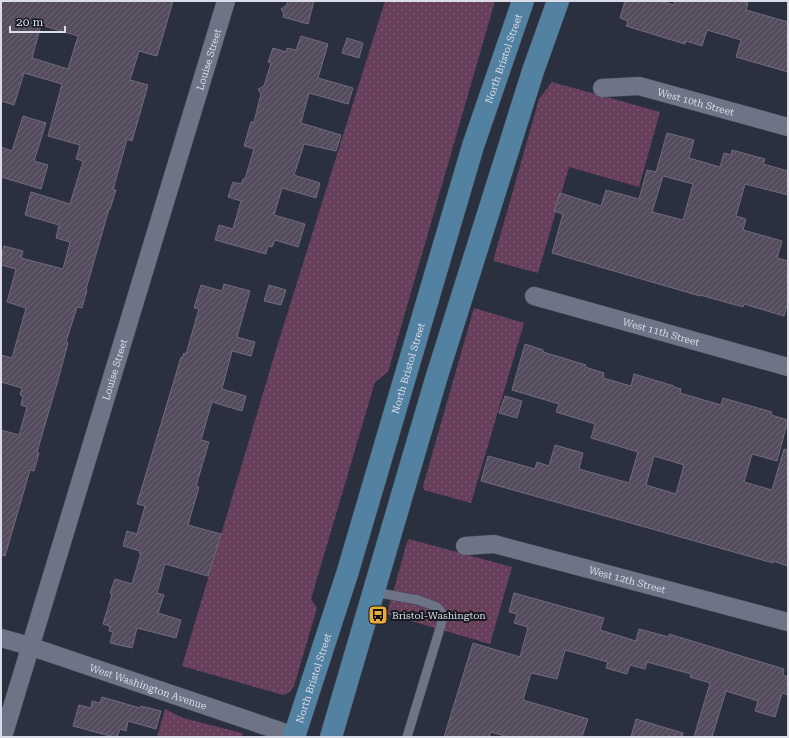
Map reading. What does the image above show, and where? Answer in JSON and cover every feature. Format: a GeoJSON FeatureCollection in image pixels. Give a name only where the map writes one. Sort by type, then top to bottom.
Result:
{"type":"FeatureCollection","features":[{"type":"Feature","properties":{"kind":"main road","name":"North Bristol Street"},"geometry":{"type":"LineString","coordinates":[[295,737],[348,571],[473,146],[523,1]]}},
{"type":"Feature","properties":{"kind":"main road"},"geometry":{"type":"LineString","coordinates":[[331,737],[443,356],[533,71],[558,1]]}},
{"type":"Feature","properties":{"kind":"street","name":"Louise Street"},"geometry":{"type":"LineString","coordinates":[[3,737],[29,646],[226,1]]}},
{"type":"Feature","properties":{"kind":"street","name":"West 10th Street"},"geometry":{"type":"LineString","coordinates":[[602,88],[639,86],[788,127]]}},
{"type":"Feature","properties":{"kind":"street","name":"West 11th Street"},"geometry":{"type":"LineString","coordinates":[[534,296],[788,367]]}},
{"type":"Feature","properties":{"kind":"street","name":"West 12th Street"},"geometry":{"type":"LineString","coordinates":[[465,546],[494,544],[788,622]]}},
{"type":"Feature","properties":{"kind":"street","name":"West Washington Avenue"},"geometry":{"type":"LineString","coordinates":[[1,638],[29,646],[295,737]]}},
{"type":"Feature","properties":{"kind":"lane"},"geometry":{"type":"LineString","coordinates":[[374,592],[418,600],[437,607],[444,616],[406,737]]}},
{"type":"Feature","properties":{"kind":"shaded area"},"geometry":{"type":"Polygon","coordinates":[[[385,1],[495,1],[388,372],[375,382],[311,599],[317,608],[294,686],[290,692],[283,695],[182,666],[275,353],[385,1]]]}},
{"type":"Feature","properties":{"kind":"shaded area"},"geometry":{"type":"Polygon","coordinates":[[[552,82],[660,112],[639,187],[569,167],[538,273],[493,261],[539,99],[552,82]]]}},
{"type":"Feature","properties":{"kind":"shaded area"},"geometry":{"type":"Polygon","coordinates":[[[474,308],[524,323],[471,503],[424,490],[423,486],[474,308]]]}},
{"type":"Feature","properties":{"kind":"shaded area"},"geometry":{"type":"Polygon","coordinates":[[[409,539],[512,567],[490,644],[387,614],[409,539]]]}},
{"type":"Feature","properties":{"kind":"shaded area"},"geometry":{"type":"Polygon","coordinates":[[[165,709],[183,718],[242,733],[243,737],[157,737],[165,709]]]}},
{"type":"Feature","properties":{"kind":"building"},"geometry":{"type":"Polygon","coordinates":[[[1,1],[173,1],[157,56],[139,51],[130,80],[148,85],[132,141],[127,139],[113,190],[116,190],[109,209],[82,308],[77,307],[66,342],[68,343],[37,452],[39,453],[34,471],[30,470],[5,556],[1,555],[1,430],[19,435],[27,407],[21,405],[23,396],[20,395],[22,388],[1,382],[1,355],[12,358],[26,308],[7,302],[16,269],[1,265],[1,258],[4,246],[23,251],[21,258],[63,269],[70,242],[56,238],[59,225],[25,215],[31,192],[70,204],[83,161],[76,159],[80,145],[48,136],[62,84],[24,73],[14,105],[1,101],[1,1]],[[41,25],[32,58],[68,69],[78,36],[41,25]]]}},
{"type":"Feature","properties":{"kind":"building"},"geometry":{"type":"Polygon","coordinates":[[[288,1],[314,1],[308,24],[283,17],[284,14],[281,9],[286,6],[288,1]]]}},
{"type":"Feature","properties":{"kind":"building"},"geometry":{"type":"Polygon","coordinates":[[[625,1],[660,1],[674,5],[675,1],[740,1],[748,3],[746,10],[788,22],[788,72],[736,57],[741,40],[707,30],[702,46],[686,41],[685,44],[626,26],[628,21],[620,18],[625,1]]]}},
{"type":"Feature","properties":{"kind":"building"},"geometry":{"type":"Polygon","coordinates":[[[301,36],[328,44],[318,78],[353,88],[348,104],[309,93],[301,123],[341,135],[336,151],[304,144],[294,175],[320,183],[316,198],[282,188],[274,215],[305,224],[298,247],[275,240],[272,247],[268,246],[266,254],[215,240],[219,225],[233,229],[241,201],[228,197],[233,182],[241,184],[243,179],[245,179],[254,149],[244,146],[251,122],[254,122],[261,94],[258,89],[264,86],[271,63],[268,62],[273,48],[286,52],[287,48],[296,50],[301,36]]]}},
{"type":"Feature","properties":{"kind":"building"},"geometry":{"type":"Polygon","coordinates":[[[347,38],[363,43],[359,58],[342,53],[347,38]]]}},
{"type":"Feature","properties":{"kind":"building"},"geometry":{"type":"Polygon","coordinates":[[[23,116],[46,123],[34,161],[48,165],[41,189],[1,177],[1,147],[12,151],[23,116]]]}},
{"type":"Feature","properties":{"kind":"building"},"geometry":{"type":"Polygon","coordinates":[[[667,133],[694,140],[689,158],[720,167],[724,153],[731,155],[732,150],[765,159],[763,164],[788,171],[788,195],[745,184],[736,216],[746,219],[743,230],[782,241],[777,258],[788,261],[788,302],[784,316],[744,304],[743,307],[700,296],[552,253],[563,214],[554,211],[560,193],[601,206],[606,190],[639,199],[647,170],[656,172],[667,133]],[[663,176],[652,212],[683,220],[693,184],[663,176]]]}},
{"type":"Feature","properties":{"kind":"building"},"geometry":{"type":"Polygon","coordinates":[[[224,284],[250,291],[237,337],[255,342],[251,356],[232,351],[222,389],[246,396],[242,411],[212,402],[201,440],[209,442],[196,486],[199,487],[188,525],[221,534],[216,551],[208,576],[165,564],[157,593],[164,595],[158,613],[181,620],[176,638],[137,628],[132,648],[110,643],[113,632],[109,631],[110,626],[103,624],[112,594],[110,593],[115,579],[132,584],[141,553],[139,553],[140,551],[123,546],[127,531],[137,534],[145,506],[137,504],[181,357],[182,358],[184,353],[186,354],[199,309],[194,308],[201,285],[222,291],[224,284]]]}},
{"type":"Feature","properties":{"kind":"building"},"geometry":{"type":"Polygon","coordinates":[[[269,285],[286,290],[281,305],[264,301],[269,285]]]}},
{"type":"Feature","properties":{"kind":"building"},"geometry":{"type":"Polygon","coordinates":[[[525,344],[543,350],[543,352],[586,365],[585,367],[604,373],[603,378],[631,386],[634,374],[674,386],[681,389],[680,393],[721,405],[723,398],[772,412],[771,415],[788,420],[777,461],[752,454],[744,482],[772,490],[784,449],[788,450],[788,566],[481,481],[488,456],[535,469],[537,462],[549,466],[555,445],[583,453],[579,469],[629,483],[638,452],[591,438],[595,424],[556,412],[559,404],[512,390],[525,344]],[[654,456],[646,485],[676,494],[684,465],[654,456]]]}},
{"type":"Feature","properties":{"kind":"building"},"geometry":{"type":"Polygon","coordinates":[[[505,396],[522,401],[517,418],[499,413],[505,396]]]}},
{"type":"Feature","properties":{"kind":"building"},"geometry":{"type":"Polygon","coordinates":[[[514,593],[604,618],[600,630],[636,641],[639,629],[669,637],[669,634],[784,669],[783,675],[788,677],[788,695],[782,693],[775,717],[755,711],[758,701],[726,691],[712,737],[694,737],[710,683],[690,677],[691,674],[647,662],[645,669],[630,665],[627,674],[606,668],[608,662],[565,650],[557,679],[531,673],[523,700],[588,719],[582,737],[508,737],[491,732],[489,737],[444,737],[473,643],[520,657],[528,627],[514,623],[517,614],[509,612],[514,593]]]}},
{"type":"Feature","properties":{"kind":"building"},"geometry":{"type":"Polygon","coordinates":[[[102,697],[140,708],[141,706],[161,711],[156,729],[128,721],[126,731],[120,729],[117,737],[114,737],[73,726],[79,705],[91,708],[92,701],[100,703],[102,697]]]}},
{"type":"Feature","properties":{"kind":"building"},"geometry":{"type":"Polygon","coordinates":[[[636,719],[683,733],[682,737],[631,737],[636,719]]]}},
{"type":"Feature","properties":{"kind":"place","name":"Bristol-Washington"},"geometry":{"type":"Point","coordinates":[378,615]}}]}
